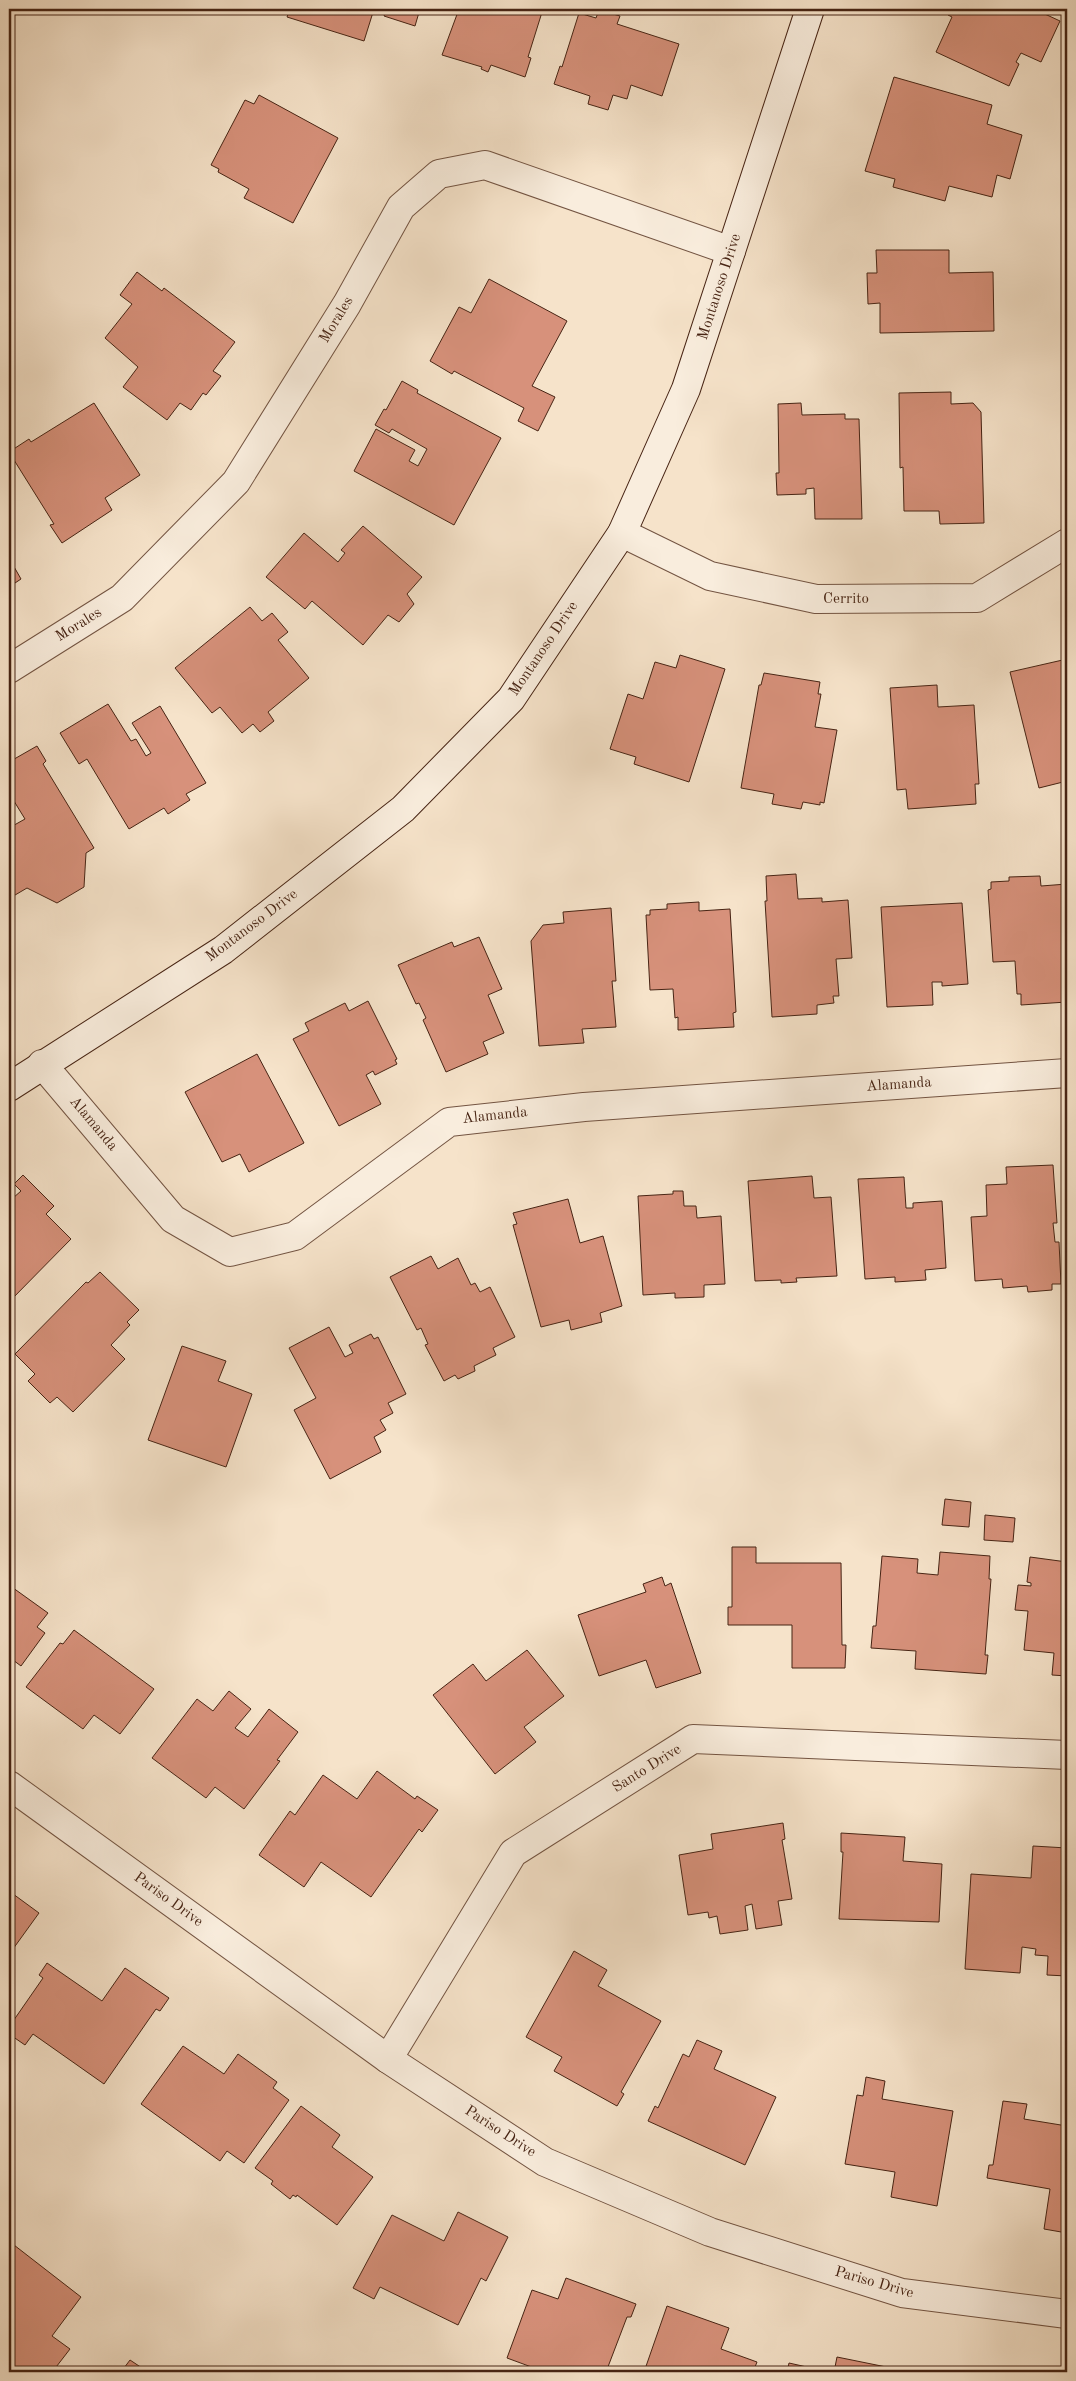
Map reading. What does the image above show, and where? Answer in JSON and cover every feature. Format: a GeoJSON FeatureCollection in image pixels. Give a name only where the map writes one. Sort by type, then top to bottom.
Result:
{"type":"FeatureCollection","features":[{"type":"Feature","properties":{"kind":"street","name":"Montanoso Drive"},"geometry":{"type":"LineString","coordinates":[[9,1087],[42,1064],[223,950],[403,809],[511,699],[622,534],[686,389],[810,9]]}},
{"type":"Feature","properties":{"kind":"street","name":"Morales"},"geometry":{"type":"LineString","coordinates":[[9,669],[122,598],[236,482],[348,304],[401,207],[439,174],[485,165],[731,252]]}},
{"type":"Feature","properties":{"kind":"street","name":"Cerrito"},"geometry":{"type":"LineString","coordinates":[[622,534],[710,576],[816,599],[978,598],[1067,544]]}},
{"type":"Feature","properties":{"kind":"street","name":"Alamanda"},"geometry":{"type":"LineString","coordinates":[[42,1064],[173,1219],[230,1252],[295,1236],[449,1122],[584,1107],[1067,1073]]}},
{"type":"Feature","properties":{"kind":"street","name":"Santo Drive"},"geometry":{"type":"LineString","coordinates":[[388,2058],[513,1854],[693,1739],[1067,1755]]}},
{"type":"Feature","properties":{"kind":"street","name":"Pariso Drive"},"geometry":{"type":"LineString","coordinates":[[9,1786],[388,2058],[545,2162],[710,2232],[902,2293],[1067,2314]]}},
{"type":"Feature","properties":{"kind":"building"},"geometry":{"type":"Polygon","coordinates":[[[290,9],[374,9],[364,41],[287,17],[290,9]]]}},
{"type":"Feature","properties":{"kind":"building"},"geometry":{"type":"Polygon","coordinates":[[[387,9],[420,9],[415,26],[384,16],[387,9]]]}},
{"type":"Feature","properties":{"kind":"building"},"geometry":{"type":"Polygon","coordinates":[[[459,9],[543,9],[528,57],[531,58],[525,77],[491,65],[488,72],[481,69],[482,67],[442,55],[459,9]]]}},
{"type":"Feature","properties":{"kind":"building"},"geometry":{"type":"Polygon","coordinates":[[[950,9],[1034,9],[1060,21],[1041,62],[1021,53],[1016,62],[1019,64],[1009,86],[936,52],[952,17],[948,15],[950,9]]]}},
{"type":"Feature","properties":{"kind":"building"},"geometry":{"type":"Polygon","coordinates":[[[599,10],[620,16],[617,24],[679,44],[662,96],[631,85],[627,99],[613,95],[608,110],[588,104],[590,96],[554,84],[560,66],[562,67],[579,13],[596,18],[599,10]]]}},
{"type":"Feature","properties":{"kind":"building"},"geometry":{"type":"Polygon","coordinates":[[[894,77],[992,105],[987,124],[1022,135],[1010,179],[997,175],[992,197],[949,186],[945,201],[893,187],[895,179],[865,171],[894,77]]]}},
{"type":"Feature","properties":{"kind":"building"},"geometry":{"type":"Polygon","coordinates":[[[259,95],[338,138],[293,223],[244,198],[249,189],[218,172],[219,169],[211,165],[245,100],[254,104],[259,95]]]}},
{"type":"Feature","properties":{"kind":"building"},"geometry":{"type":"Polygon","coordinates":[[[876,250],[949,250],[949,273],[993,272],[994,331],[880,333],[880,303],[868,304],[867,273],[877,273],[876,250]]]}},
{"type":"Feature","properties":{"kind":"building"},"geometry":{"type":"Polygon","coordinates":[[[137,272],[162,291],[164,288],[235,342],[213,371],[221,376],[206,395],[203,393],[191,410],[180,403],[167,420],[123,387],[138,367],[105,338],[132,304],[120,295],[137,272]]]}},
{"type":"Feature","properties":{"kind":"building"},"geometry":{"type":"Polygon","coordinates":[[[489,279],[567,321],[532,386],[555,397],[538,431],[518,421],[524,408],[454,371],[452,374],[430,361],[459,307],[471,313],[489,279]]]}},
{"type":"Feature","properties":{"kind":"building"},"geometry":{"type":"Polygon","coordinates":[[[402,381],[418,390],[417,393],[501,438],[454,525],[354,471],[376,429],[415,450],[409,461],[418,466],[427,449],[392,429],[389,433],[375,425],[384,409],[386,410],[402,381]]]}},
{"type":"Feature","properties":{"kind":"building"},"geometry":{"type":"Polygon","coordinates":[[[951,392],[951,404],[973,403],[981,412],[984,523],[940,524],[939,511],[904,511],[903,467],[900,468],[899,393],[951,392]]]}},
{"type":"Feature","properties":{"kind":"building"},"geometry":{"type":"Polygon","coordinates":[[[94,403],[140,475],[105,498],[112,510],[62,543],[50,525],[54,524],[9,452],[29,439],[31,442],[94,403]]]}},
{"type":"Feature","properties":{"kind":"building"},"geometry":{"type":"Polygon","coordinates":[[[801,403],[802,415],[845,414],[845,419],[859,419],[862,519],[815,519],[814,488],[806,489],[806,494],[777,495],[776,473],[779,473],[778,404],[801,403]]]}},
{"type":"Feature","properties":{"kind":"building"},"geometry":{"type":"Polygon","coordinates":[[[363,526],[422,577],[407,594],[414,604],[399,622],[388,615],[363,645],[312,601],[305,609],[266,577],[304,533],[338,562],[345,553],[341,550],[363,526]]]}},
{"type":"Feature","properties":{"kind":"building"},"geometry":{"type":"Polygon","coordinates":[[[9,558],[21,579],[9,587],[9,558]]]}},
{"type":"Feature","properties":{"kind":"building"},"geometry":{"type":"Polygon","coordinates":[[[250,607],[262,621],[272,613],[288,632],[278,640],[309,678],[268,712],[274,721],[260,732],[253,724],[242,733],[220,707],[212,713],[175,668],[250,607]]]}},
{"type":"Feature","properties":{"kind":"building"},"geometry":{"type":"Polygon","coordinates":[[[680,655],[725,669],[689,782],[634,764],[636,757],[610,749],[628,694],[643,699],[655,662],[676,668],[680,655]]]}},
{"type":"Feature","properties":{"kind":"building"},"geometry":{"type":"Polygon","coordinates":[[[1067,659],[1067,781],[1039,788],[1010,672],[1067,659]]]}},
{"type":"Feature","properties":{"kind":"building"},"geometry":{"type":"Polygon","coordinates":[[[764,673],[820,682],[818,694],[821,694],[815,727],[837,730],[824,803],[820,802],[820,805],[803,802],[801,809],[772,804],[774,794],[741,788],[759,685],[761,685],[764,673]]]}},
{"type":"Feature","properties":{"kind":"building"},"geometry":{"type":"Polygon","coordinates":[[[937,685],[938,707],[974,705],[979,784],[975,784],[976,804],[908,809],[906,789],[897,790],[890,688],[937,685]]]}},
{"type":"Feature","properties":{"kind":"building"},"geometry":{"type":"Polygon","coordinates":[[[108,704],[131,741],[136,739],[146,756],[151,753],[132,723],[160,706],[206,783],[186,794],[190,800],[168,814],[164,808],[129,829],[87,759],[79,764],[60,733],[108,704]]]}},
{"type":"Feature","properties":{"kind":"building"},"geometry":{"type":"Polygon","coordinates":[[[37,746],[46,761],[43,764],[94,848],[86,853],[84,887],[57,903],[27,888],[9,897],[9,828],[25,819],[9,793],[9,762],[37,746]]]}},
{"type":"Feature","properties":{"kind":"building"},"geometry":{"type":"Polygon","coordinates":[[[796,874],[798,899],[822,898],[822,902],[848,900],[852,958],[836,959],[839,996],[833,996],[834,1003],[817,1005],[817,1014],[772,1017],[765,901],[767,901],[766,876],[796,874]]]}},
{"type":"Feature","properties":{"kind":"building"},"geometry":{"type":"Polygon","coordinates":[[[1040,876],[1041,886],[1067,884],[1067,1002],[1021,1005],[1021,994],[1017,994],[1015,961],[993,962],[988,890],[991,889],[991,882],[1009,881],[1009,877],[1040,876]]]}},
{"type":"Feature","properties":{"kind":"building"},"geometry":{"type":"Polygon","coordinates":[[[699,902],[699,911],[730,909],[736,1012],[733,1013],[734,1027],[678,1030],[678,1017],[675,1018],[673,989],[650,990],[646,915],[650,915],[650,910],[667,909],[667,904],[699,902]]]}},
{"type":"Feature","properties":{"kind":"building"},"geometry":{"type":"Polygon","coordinates":[[[962,903],[968,984],[942,986],[942,982],[932,982],[933,1005],[887,1007],[881,907],[962,903]]]}},
{"type":"Feature","properties":{"kind":"building"},"geometry":{"type":"Polygon","coordinates":[[[611,908],[616,981],[612,981],[616,1027],[582,1029],[584,1043],[539,1046],[531,941],[543,925],[564,923],[563,912],[611,908]]]}},
{"type":"Feature","properties":{"kind":"building"},"geometry":{"type":"Polygon","coordinates":[[[479,937],[502,989],[488,995],[504,1033],[483,1042],[488,1054],[446,1072],[423,1020],[426,1018],[419,1003],[416,1004],[398,965],[452,942],[454,947],[479,937]]]}},
{"type":"Feature","properties":{"kind":"building"},"geometry":{"type":"Polygon","coordinates":[[[368,1001],[397,1059],[395,1060],[397,1064],[375,1075],[373,1071],[366,1075],[381,1104],[339,1126],[293,1039],[309,1031],[305,1023],[345,1003],[349,1011],[368,1001]]]}},
{"type":"Feature","properties":{"kind":"building"},"geometry":{"type":"Polygon","coordinates":[[[257,1054],[304,1143],[249,1172],[240,1154],[222,1162],[185,1092],[257,1054]]]}},
{"type":"Feature","properties":{"kind":"building"},"geometry":{"type":"Polygon","coordinates":[[[1053,1165],[1057,1223],[1053,1223],[1055,1242],[1059,1242],[1061,1284],[1052,1284],[1052,1290],[1028,1292],[1027,1286],[1003,1288],[1002,1279],[975,1281],[971,1217],[987,1216],[986,1185],[1007,1184],[1006,1167],[1053,1165]]]}},
{"type":"Feature","properties":{"kind":"building"},"geometry":{"type":"Polygon","coordinates":[[[23,1175],[54,1206],[46,1214],[71,1239],[9,1302],[9,1193],[13,1198],[21,1191],[14,1184],[23,1175]]]}},
{"type":"Feature","properties":{"kind":"building"},"geometry":{"type":"Polygon","coordinates":[[[812,1176],[814,1198],[831,1197],[837,1276],[796,1278],[797,1282],[781,1283],[781,1280],[755,1281],[748,1181],[812,1176]]]}},
{"type":"Feature","properties":{"kind":"building"},"geometry":{"type":"Polygon","coordinates":[[[904,1177],[906,1208],[913,1208],[913,1203],[942,1201],[946,1268],[925,1270],[926,1280],[895,1282],[895,1277],[865,1279],[858,1179],[904,1177]]]}},
{"type":"Feature","properties":{"kind":"building"},"geometry":{"type":"Polygon","coordinates":[[[673,1191],[683,1191],[684,1206],[696,1206],[697,1218],[721,1216],[725,1284],[704,1285],[704,1297],[675,1298],[675,1293],[643,1295],[638,1196],[673,1194],[673,1191]]]}},
{"type":"Feature","properties":{"kind":"building"},"geometry":{"type":"Polygon","coordinates":[[[568,1199],[580,1243],[603,1236],[622,1306],[600,1313],[602,1322],[571,1330],[569,1320],[541,1327],[513,1225],[517,1224],[513,1213],[568,1199]]]}},
{"type":"Feature","properties":{"kind":"building"},"geometry":{"type":"Polygon","coordinates":[[[431,1256],[438,1269],[458,1258],[471,1285],[475,1283],[480,1292],[490,1287],[515,1337],[493,1348],[496,1355],[474,1366],[475,1371],[458,1379],[455,1375],[444,1381],[425,1345],[428,1344],[421,1328],[417,1330],[390,1277],[431,1256]]]}},
{"type":"Feature","properties":{"kind":"building"},"geometry":{"type":"Polygon","coordinates":[[[100,1272],[139,1310],[127,1322],[130,1325],[111,1345],[125,1359],[73,1412],[57,1397],[50,1403],[28,1381],[35,1374],[15,1354],[86,1282],[88,1283],[100,1272]]]}},
{"type":"Feature","properties":{"kind":"building"},"geometry":{"type":"Polygon","coordinates":[[[329,1327],[345,1357],[353,1353],[349,1345],[371,1334],[374,1339],[378,1337],[406,1394],[388,1403],[393,1413],[380,1420],[386,1430],[374,1437],[381,1452],[330,1479],[294,1410],[316,1398],[289,1348],[329,1327]]]}},
{"type":"Feature","properties":{"kind":"building"},"geometry":{"type":"Polygon","coordinates":[[[182,1346],[226,1361],[218,1381],[252,1394],[226,1467],[148,1440],[182,1346]]]}},
{"type":"Feature","properties":{"kind":"building"},"geometry":{"type":"Polygon","coordinates":[[[945,1499],[971,1502],[969,1527],[942,1525],[945,1499]]]}},
{"type":"Feature","properties":{"kind":"building"},"geometry":{"type":"Polygon","coordinates":[[[985,1515],[1015,1518],[1013,1542],[984,1540],[985,1515]]]}},
{"type":"Feature","properties":{"kind":"building"},"geometry":{"type":"Polygon","coordinates":[[[732,1547],[756,1547],[756,1563],[841,1563],[842,1645],[846,1645],[845,1668],[792,1668],[792,1625],[728,1625],[728,1607],[732,1607],[732,1547]]]}},
{"type":"Feature","properties":{"kind":"building"},"geometry":{"type":"Polygon","coordinates":[[[940,1552],[990,1556],[989,1579],[991,1579],[985,1655],[988,1655],[986,1674],[915,1669],[916,1651],[871,1648],[873,1626],[876,1626],[882,1556],[918,1559],[917,1573],[938,1575],[940,1552]]]}},
{"type":"Feature","properties":{"kind":"building"},"geometry":{"type":"Polygon","coordinates":[[[1030,1557],[1067,1562],[1067,1676],[1052,1675],[1054,1653],[1024,1650],[1028,1611],[1015,1610],[1018,1585],[1031,1586],[1031,1583],[1027,1582],[1030,1557]]]}},
{"type":"Feature","properties":{"kind":"building"},"geometry":{"type":"Polygon","coordinates":[[[662,1577],[665,1586],[671,1583],[701,1673],[656,1688],[646,1660],[599,1676],[578,1615],[646,1592],[643,1584],[662,1577]]]}},
{"type":"Feature","properties":{"kind":"building"},"geometry":{"type":"Polygon","coordinates":[[[9,1585],[48,1613],[37,1627],[45,1633],[21,1666],[9,1657],[9,1585]]]}},
{"type":"Feature","properties":{"kind":"building"},"geometry":{"type":"Polygon","coordinates":[[[74,1630],[154,1689],[120,1734],[94,1715],[83,1729],[26,1687],[60,1643],[63,1644],[74,1630]]]}},
{"type":"Feature","properties":{"kind":"building"},"geometry":{"type":"Polygon","coordinates":[[[527,1650],[564,1696],[524,1727],[536,1742],[495,1774],[433,1695],[473,1664],[486,1681],[527,1650]]]}},
{"type":"Feature","properties":{"kind":"building"},"geometry":{"type":"Polygon","coordinates":[[[229,1691],[251,1709],[235,1728],[248,1737],[269,1709],[298,1732],[277,1760],[280,1761],[244,1809],[215,1787],[206,1798],[152,1758],[197,1699],[213,1711],[229,1691]]]}},
{"type":"Feature","properties":{"kind":"building"},"geometry":{"type":"Polygon","coordinates":[[[377,1771],[415,1799],[417,1796],[438,1810],[422,1832],[419,1829],[371,1897],[321,1862],[304,1887],[259,1855],[290,1811],[295,1815],[323,1775],[357,1799],[377,1771]]]}},
{"type":"Feature","properties":{"kind":"building"},"geometry":{"type":"Polygon","coordinates":[[[783,1823],[785,1839],[782,1840],[792,1899],[778,1901],[782,1925],[756,1929],[752,1904],[745,1906],[748,1930],[720,1934],[717,1916],[709,1918],[708,1912],[688,1915],[679,1855],[713,1849],[711,1834],[783,1823]]]}},
{"type":"Feature","properties":{"kind":"building"},"geometry":{"type":"Polygon","coordinates":[[[841,1833],[905,1837],[903,1861],[942,1864],[939,1922],[839,1919],[843,1852],[841,1852],[841,1833]]]}},
{"type":"Feature","properties":{"kind":"building"},"geometry":{"type":"Polygon","coordinates":[[[1033,1846],[1067,1848],[1067,1976],[1047,1975],[1048,1956],[1035,1955],[1036,1949],[1022,1947],[1020,1973],[965,1969],[971,1874],[1031,1878],[1033,1846]]]}},
{"type":"Feature","properties":{"kind":"building"},"geometry":{"type":"Polygon","coordinates":[[[9,1891],[39,1913],[13,1949],[9,1946],[9,1891]]]}},
{"type":"Feature","properties":{"kind":"building"},"geometry":{"type":"Polygon","coordinates":[[[574,1951],[607,1970],[598,1986],[661,2021],[621,2092],[624,2094],[617,2106],[554,2071],[562,2057],[526,2037],[574,1951]]]}},
{"type":"Feature","properties":{"kind":"building"},"geometry":{"type":"Polygon","coordinates":[[[47,1963],[102,2001],[125,1968],[169,1998],[160,2011],[156,2009],[104,2084],[33,2034],[25,2045],[9,2034],[9,2027],[43,1978],[39,1975],[47,1963]]]}},
{"type":"Feature","properties":{"kind":"building"},"geometry":{"type":"Polygon","coordinates":[[[697,2040],[722,2051],[714,2069],[776,2097],[745,2165],[648,2121],[655,2106],[658,2108],[683,2054],[689,2057],[697,2040]]]}},
{"type":"Feature","properties":{"kind":"building"},"geometry":{"type":"Polygon","coordinates":[[[183,2046],[224,2074],[238,2054],[277,2082],[273,2088],[289,2100],[244,2163],[227,2151],[220,2161],[141,2104],[183,2046]]]}},
{"type":"Feature","properties":{"kind":"building"},"geometry":{"type":"Polygon","coordinates":[[[866,2077],[885,2081],[882,2099],[953,2111],[937,2206],[891,2197],[895,2172],[845,2164],[857,2095],[863,2096],[866,2077]]]}},
{"type":"Feature","properties":{"kind":"building"},"geometry":{"type":"Polygon","coordinates":[[[1003,2101],[1027,2104],[1024,2119],[1067,2126],[1067,2233],[1044,2229],[1050,2189],[987,2178],[989,2165],[993,2165],[1003,2101]]]}},
{"type":"Feature","properties":{"kind":"building"},"geometry":{"type":"Polygon","coordinates":[[[301,2106],[340,2135],[332,2147],[373,2177],[337,2225],[297,2195],[296,2197],[293,2195],[290,2199],[271,2184],[273,2181],[255,2168],[301,2106]]]}},
{"type":"Feature","properties":{"kind":"building"},"geometry":{"type":"Polygon","coordinates":[[[458,2212],[508,2237],[486,2281],[481,2278],[458,2325],[380,2287],[374,2299],[353,2288],[392,2215],[444,2241],[458,2212]]]}},
{"type":"Feature","properties":{"kind":"building"},"geometry":{"type":"Polygon","coordinates":[[[14,2245],[81,2297],[52,2336],[70,2349],[54,2372],[19,2372],[9,2364],[9,2251],[14,2245]]]}},
{"type":"Feature","properties":{"kind":"building"},"geometry":{"type":"Polygon","coordinates":[[[566,2278],[636,2304],[631,2317],[627,2317],[606,2372],[545,2372],[507,2358],[532,2290],[558,2299],[566,2278]]]}},
{"type":"Feature","properties":{"kind":"building"},"geometry":{"type":"Polygon","coordinates":[[[667,2306],[729,2328],[721,2349],[757,2362],[753,2372],[644,2372],[667,2306]]]}},
{"type":"Feature","properties":{"kind":"building"},"geometry":{"type":"Polygon","coordinates":[[[837,2357],[906,2371],[834,2372],[837,2357]]]}},
{"type":"Feature","properties":{"kind":"building"},"geometry":{"type":"Polygon","coordinates":[[[130,2360],[148,2372],[121,2372],[130,2360]]]}},
{"type":"Feature","properties":{"kind":"building"},"geometry":{"type":"Polygon","coordinates":[[[789,2363],[829,2372],[787,2372],[789,2363]]]}}]}
